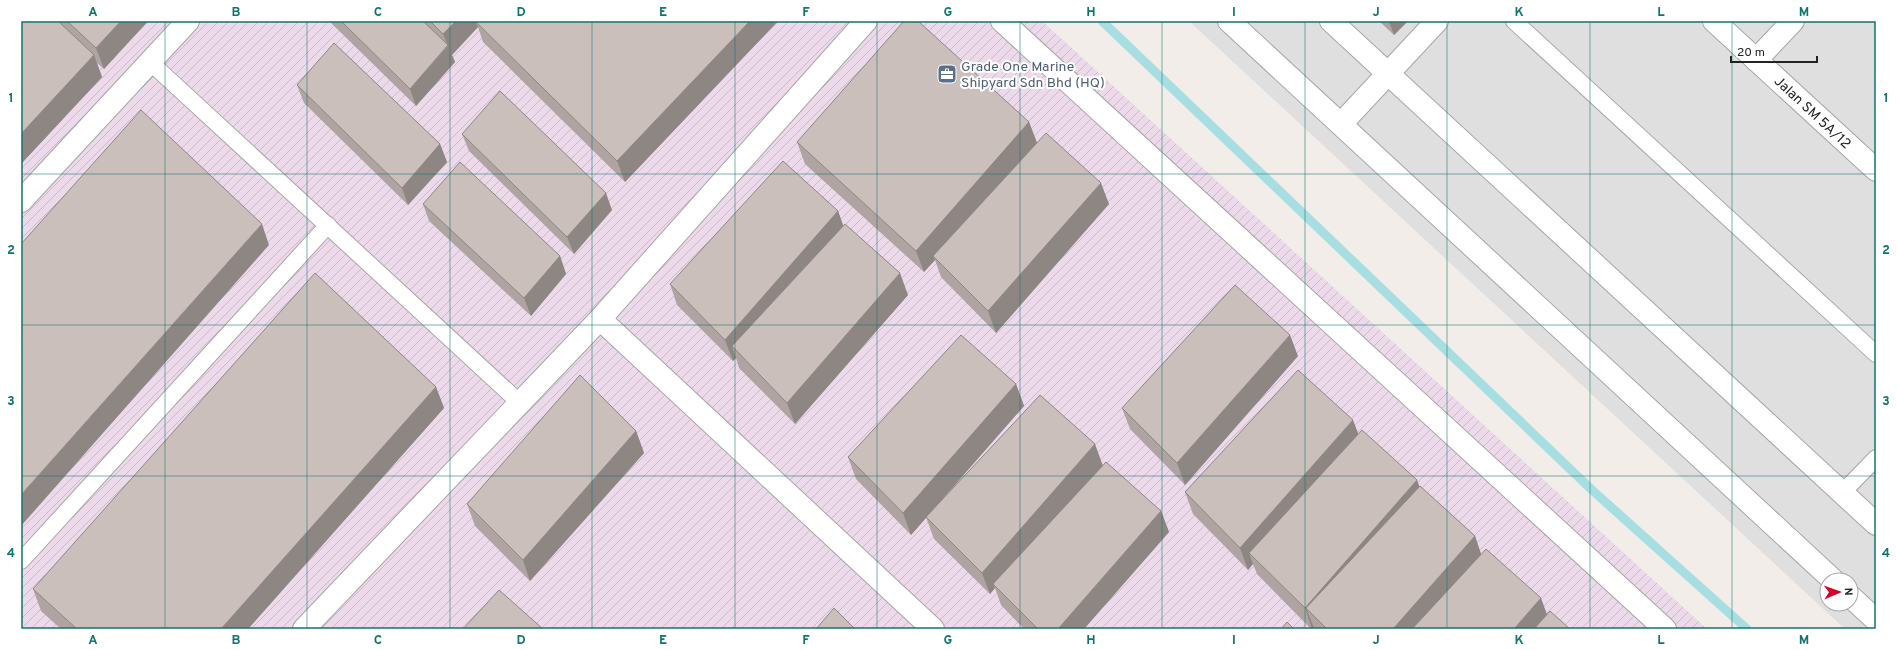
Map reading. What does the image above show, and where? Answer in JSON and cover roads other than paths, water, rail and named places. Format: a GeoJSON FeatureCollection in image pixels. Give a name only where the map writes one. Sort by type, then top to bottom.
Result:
{"type":"FeatureCollection","features":[{"type":"Feature","properties":{"kind":"street"},"geometry":{"type":"LineString","coordinates":[[21,201],[188,21]]}},
{"type":"Feature","properties":{"kind":"street"},"geometry":{"type":"LineString","coordinates":[[304,629],[600,319],[866,21]]}},
{"type":"Feature","properties":{"kind":"street"},"geometry":{"type":"LineString","coordinates":[[1002,21],[1665,629]]}},
{"type":"Feature","properties":{"kind":"street"},"geometry":{"type":"LineString","coordinates":[[1229,21],[1824,572]]}},
{"type":"Feature","properties":{"kind":"street"},"geometry":{"type":"LineString","coordinates":[[1331,21],[1876,524]]}},
{"type":"Feature","properties":{"kind":"street"},"geometry":{"type":"LineString","coordinates":[[1341,124],[1437,21]]}},
{"type":"Feature","properties":{"kind":"street","name":"Jalan SM 5A/12"},"geometry":{"type":"LineString","coordinates":[[1714,21],[1876,170]]}},
{"type":"Feature","properties":{"kind":"street"},"geometry":{"type":"LineString","coordinates":[[1756,60],[1793,21]]}},
{"type":"Feature","properties":{"kind":"street"},"geometry":{"type":"LineString","coordinates":[[600,319],[933,629]]}},
{"type":"Feature","properties":{"kind":"street"},"geometry":{"type":"LineString","coordinates":[[1859,604],[1876,620]]}},
{"type":"Feature","properties":{"kind":"lane"},"geometry":{"type":"LineString","coordinates":[[1514,21],[1876,354]]}},
{"type":"Feature","properties":{"kind":"lane"},"geometry":{"type":"LineString","coordinates":[[150,62],[520,403]]}},
{"type":"Feature","properties":{"kind":"lane"},"geometry":{"type":"LineString","coordinates":[[21,561],[328,226]]}},
{"type":"Feature","properties":{"kind":"lane"},"geometry":{"type":"LineString","coordinates":[[1842,493],[1876,458]]}},
{"type":"Feature","properties":{"kind":"waterway"},"geometry":{"type":"LineString","coordinates":[[1102,21],[1592,490],[1747,629]]}},
{"type":"Feature","properties":{"kind":"place","name":"Grade One Marine Shipyard Sdn Bhd (HQ)"},"geometry":{"type":"Point","coordinates":[947,74]}}]}
